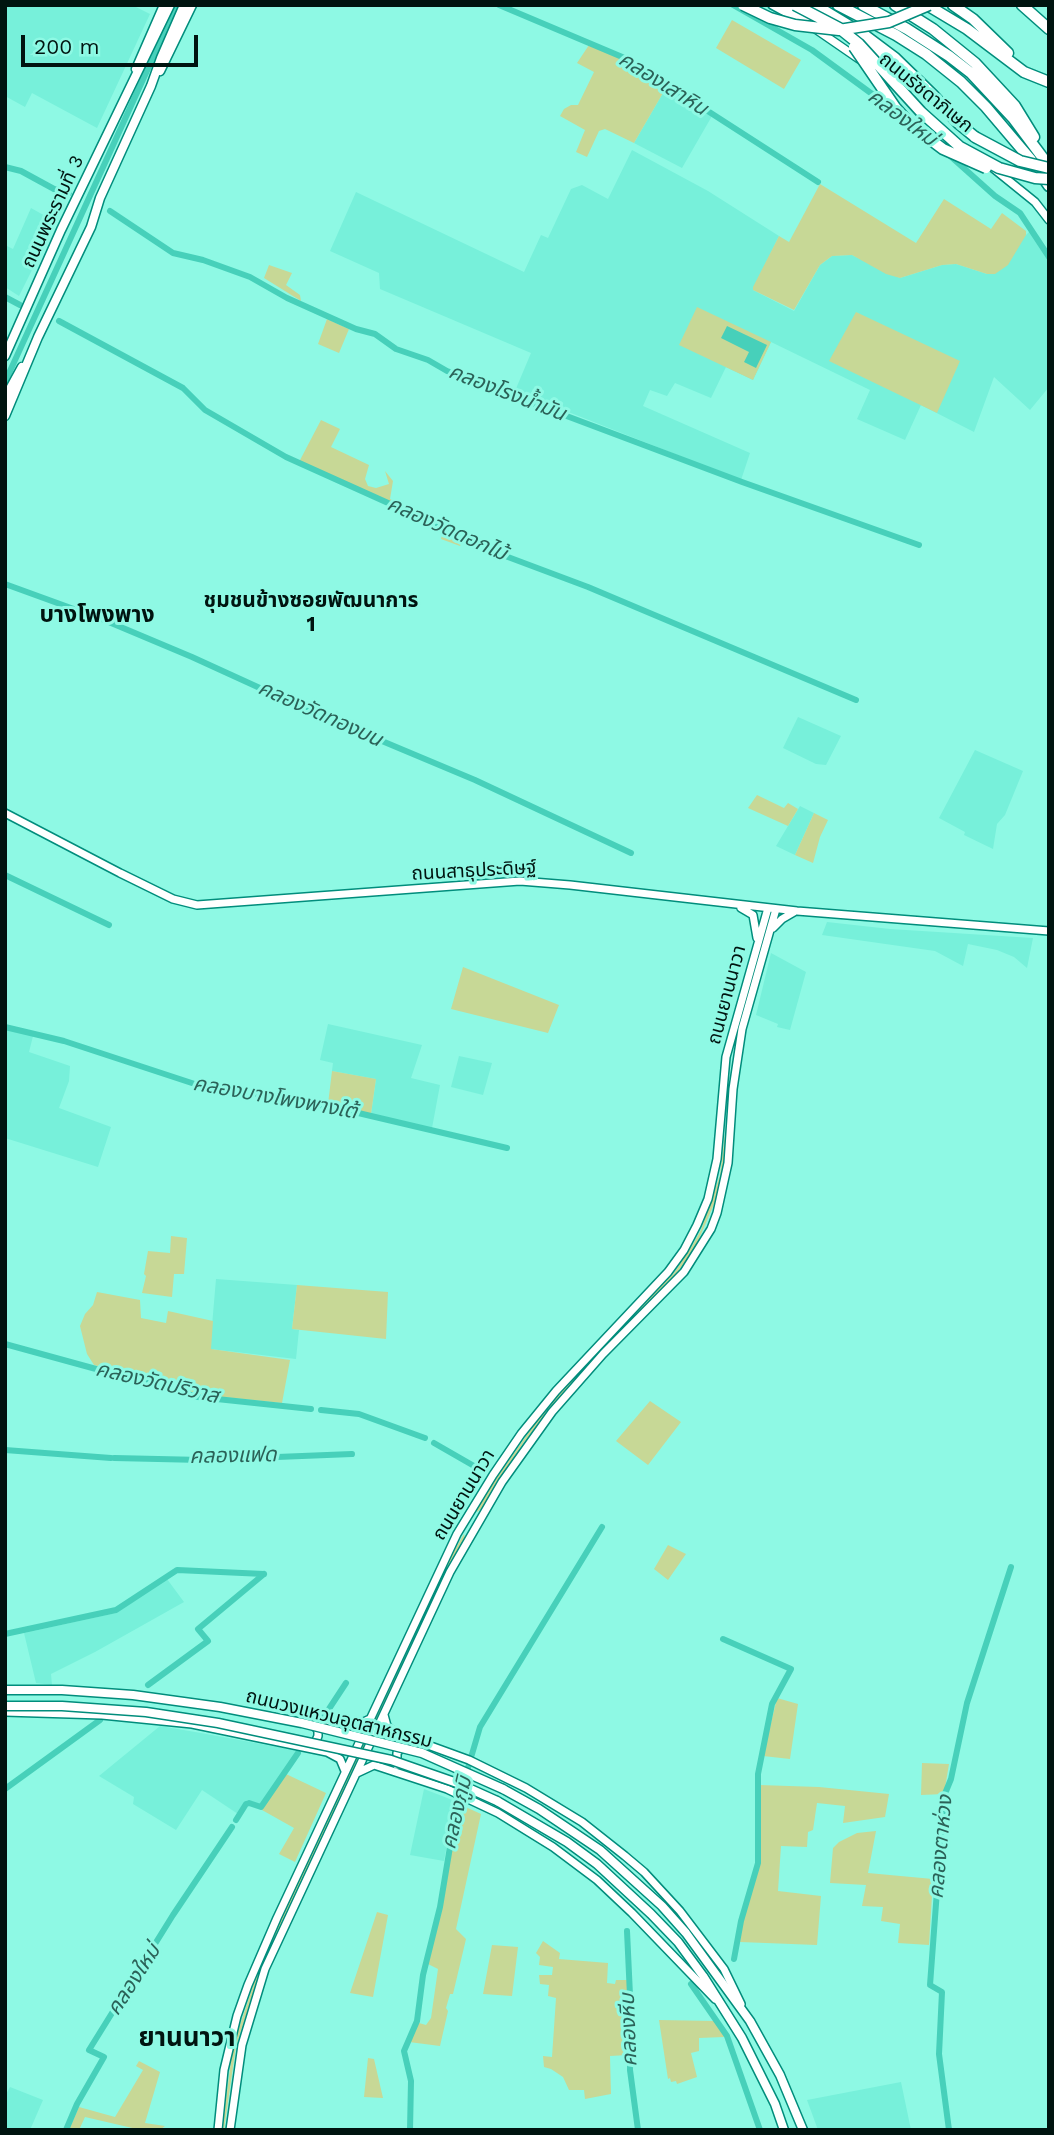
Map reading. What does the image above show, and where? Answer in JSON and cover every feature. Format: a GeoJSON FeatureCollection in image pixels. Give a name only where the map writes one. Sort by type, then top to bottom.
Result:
{"type":"FeatureCollection","features":[{"type":"Feature","properties":{"kind":"highway"},"geometry":{"type":"LineString","coordinates":[[743,5],[795,25],[839,30],[889,22],[928,5],[967,29],[1024,72],[1045,81]]}},
{"type":"Feature","properties":{"kind":"highway"},"geometry":{"type":"LineString","coordinates":[[784,5],[858,42],[918,84]]}},
{"type":"Feature","properties":{"kind":"highway"},"geometry":{"type":"LineString","coordinates":[[795,5],[816,10],[863,34],[895,58],[918,84],[975,137],[1020,161],[1049,166]]}},
{"type":"Feature","properties":{"kind":"highway"},"geometry":{"type":"LineString","coordinates":[[838,5],[896,35],[926,54],[961,82],[1031,160],[1049,187]]}},
{"type":"Feature","properties":{"kind":"highway"},"geometry":{"type":"LineString","coordinates":[[863,5],[949,56],[971,73],[1013,118],[1049,166]]}},
{"type":"Feature","properties":{"kind":"highway"},"geometry":{"type":"LineString","coordinates":[[953,5],[973,19],[1016,61],[1045,81]]}},
{"type":"Feature","properties":{"kind":"highway"},"geometry":{"type":"LineString","coordinates":[[1024,5],[1049,27]]}},
{"type":"Feature","properties":{"kind":"highway"},"geometry":{"type":"LineString","coordinates":[[898,7],[947,40],[1003,92],[1024,120],[1049,166]]}},
{"type":"Feature","properties":{"kind":"highway"},"geometry":{"type":"LineString","coordinates":[[816,10],[859,44],[921,112],[960,147],[999,168],[1035,178]]}},
{"type":"Feature","properties":{"kind":"highway"},"geometry":{"type":"LineString","coordinates":[[816,10],[850,43],[898,111],[934,144],[984,168],[1049,179]]}},
{"type":"Feature","properties":{"kind":"main road","name":"ถนนพระรามที่ 3"},"geometry":{"type":"LineString","coordinates":[[5,356],[131,82],[163,5]]}},
{"type":"Feature","properties":{"kind":"main road","name":"ถนนพระรามที่ 3"},"geometry":{"type":"LineString","coordinates":[[131,82],[150,51],[170,5]]}},
{"type":"Feature","properties":{"kind":"main road","name":"ถนนพระรามที่ 3"},"geometry":{"type":"LineString","coordinates":[[152,86],[184,5]]}},
{"type":"Feature","properties":{"kind":"main road","name":"ถนนพระรามที่ 3"},"geometry":{"type":"LineString","coordinates":[[5,398],[75,265],[100,198],[192,5]]}},
{"type":"Feature","properties":{"kind":"main road","name":"ถนนรัชดาภิเษก"},"geometry":{"type":"LineString","coordinates":[[772,5],[814,28],[879,73],[1035,202],[1049,219]]}},
{"type":"Feature","properties":{"kind":"main road","name":"ถนนพระรามที่ 3"},"geometry":{"type":"LineString","coordinates":[[5,416],[19,388],[31,353]]}},
{"type":"Feature","properties":{"kind":"main road","name":"ถนนสาธุประดิษฐ์"},"geometry":{"type":"LineString","coordinates":[[5,813],[173,899],[197,905],[520,881],[797,911],[1049,931]]}},
{"type":"Feature","properties":{"kind":"main road"},"geometry":{"type":"LineString","coordinates":[[736,905],[753,915],[757,942]]}},
{"type":"Feature","properties":{"kind":"main road","name":"ถนนยานนาวา"},"geometry":{"type":"LineString","coordinates":[[230,2130],[242,2045],[265,1969],[450,1572],[483,1512],[530,1442],[571,1388],[668,1290],[696,1254],[711,1229],[728,1163],[742,1029],[771,932],[772,908]]}},
{"type":"Feature","properties":{"kind":"main road","name":"ถนนยานนาวา"},"geometry":{"type":"LineString","coordinates":[[218,2130],[224,2070],[241,2005],[270,1933],[441,1566],[463,1525],[521,1434],[556,1391],[668,1272],[684,1250],[708,1199],[717,1159],[726,1057],[757,942],[772,908]]}},
{"type":"Feature","properties":{"kind":"main road"},"geometry":{"type":"LineString","coordinates":[[771,932],[782,919],[797,911]]}},
{"type":"Feature","properties":{"kind":"main road"},"geometry":{"type":"LineString","coordinates":[[720,1122],[724,1116],[726,1098],[730,1098],[732,1105]]}},
{"type":"Feature","properties":{"kind":"main road"},"geometry":{"type":"LineString","coordinates":[[463,1525],[463,1530],[466,1531],[477,1515],[483,1512]]}},
{"type":"Feature","properties":{"kind":"main road","name":"ถนนวงแหวนอุตสาหกรรม"},"geometry":{"type":"LineString","coordinates":[[5,1689],[89,1690],[169,1696],[221,1704],[311,1724],[347,1727],[370,1719]]}},
{"type":"Feature","properties":{"kind":"main road","name":"ถนนวงแหวนอุตสาหกรรม"},"geometry":{"type":"LineString","coordinates":[[5,1689],[132,1695],[220,1707],[290,1721],[422,1754],[503,1789],[600,1850],[630,1876],[686,1933],[741,2005]]}},
{"type":"Feature","properties":{"kind":"main road","name":"ถนนวงแหวนอุตสาหกรรม"},"geometry":{"type":"LineString","coordinates":[[5,1706],[62,1706],[146,1712],[205,1721],[391,1760],[457,1783],[497,1801],[567,1842],[625,1888],[678,1942],[726,2009],[761,2074],[784,2130]]}},
{"type":"Feature","properties":{"kind":"main road","name":"ถนนวงแหวนอุตสาหกรรม"},"geometry":{"type":"LineString","coordinates":[[5,1712],[90,1714],[166,1721],[306,1746],[335,1755],[340,1759],[345,1771]]}},
{"type":"Feature","properties":{"kind":"main road","name":"ถนนวงแหวนอุตสาหกรรม"},"geometry":{"type":"LineString","coordinates":[[383,1714],[387,1726],[394,1733],[470,1760],[526,1788],[582,1822],[645,1872],[680,1911],[724,1969],[770,2055],[803,2130]]}},
{"type":"Feature","properties":{"kind":"main road"},"geometry":{"type":"LineString","coordinates":[[306,1746],[315,1743],[318,1736],[318,1730],[311,1724]]}},
{"type":"Feature","properties":{"kind":"main road"},"geometry":{"type":"LineString","coordinates":[[400,1773],[397,1753],[406,1742],[418,1741]]}},
{"type":"Feature","properties":{"kind":"main road","name":"ถนนวงแหวนอุตสาหกรรม"},"geometry":{"type":"LineString","coordinates":[[357,1773],[374,1765],[461,1795],[498,1813],[553,1847],[597,1880],[726,2009]]}},
{"type":"Feature","properties":{"kind":"shaded area"},"geometry":{"type":"Polygon","coordinates":[[[5,5],[132,5],[150,14],[97,128],[32,93],[25,107],[5,96],[5,5]]]}},
{"type":"Feature","properties":{"kind":"shaded area"},"geometry":{"type":"Polygon","coordinates":[[[732,20],[801,60],[784,89],[716,48],[732,20]]]}},
{"type":"Feature","properties":{"kind":"shaded area"},"geometry":{"type":"Polygon","coordinates":[[[589,45],[630,62],[667,86],[634,143],[605,129],[599,131],[587,157],[576,152],[585,130],[560,116],[564,109],[578,105],[594,72],[577,63],[589,45]]]}},
{"type":"Feature","properties":{"kind":"shaded area"},"geometry":{"type":"Polygon","coordinates":[[[667,86],[712,116],[682,168],[634,143],[667,86]]]}},
{"type":"Feature","properties":{"kind":"shaded area"},"geometry":{"type":"Polygon","coordinates":[[[632,150],[708,191],[779,236],[753,290],[794,311],[820,265],[832,256],[852,255],[900,278],[942,265],[956,264],[987,274],[1030,231],[1049,261],[1049,387],[1030,410],[994,377],[974,432],[921,405],[905,440],[857,419],[870,390],[771,342],[753,380],[726,367],[711,398],[675,383],[667,396],[650,390],[643,406],[750,453],[741,480],[515,391],[531,353],[380,289],[379,273],[330,251],[356,192],[524,272],[541,235],[548,238],[571,189],[582,185],[608,199],[632,150]]]}},
{"type":"Feature","properties":{"kind":"shaded area"},"geometry":{"type":"Polygon","coordinates":[[[820,184],[916,243],[944,199],[991,229],[1002,213],[1026,231],[1026,235],[1008,265],[995,274],[956,264],[942,265],[900,278],[886,274],[852,255],[832,256],[820,265],[794,310],[753,290],[753,287],[779,236],[789,242],[820,184]]]}},
{"type":"Feature","properties":{"kind":"shaded area"},"geometry":{"type":"Polygon","coordinates":[[[31,208],[56,222],[19,296],[5,287],[5,245],[13,249],[31,208]]]}},
{"type":"Feature","properties":{"kind":"shaded area"},"geometry":{"type":"Polygon","coordinates":[[[269,265],[292,273],[286,285],[300,295],[301,301],[264,278],[269,265]]]}},
{"type":"Feature","properties":{"kind":"shaded area"},"geometry":{"type":"Polygon","coordinates":[[[697,307],[771,342],[753,380],[679,345],[697,307]]]}},
{"type":"Feature","properties":{"kind":"shaded area"},"geometry":{"type":"Polygon","coordinates":[[[856,312],[960,361],[937,413],[829,361],[856,312]]]}},
{"type":"Feature","properties":{"kind":"shaded area"},"geometry":{"type":"Polygon","coordinates":[[[327,319],[349,329],[339,353],[318,344],[327,319]]]}},
{"type":"Feature","properties":{"kind":"shaded area"},"geometry":{"type":"Polygon","coordinates":[[[727,326],[767,345],[756,368],[744,362],[749,352],[721,338],[727,326]]]}},
{"type":"Feature","properties":{"kind":"shaded area"},"geometry":{"type":"Polygon","coordinates":[[[321,420],[340,429],[331,447],[369,465],[365,479],[368,486],[376,488],[389,484],[385,471],[393,481],[390,499],[466,536],[460,546],[441,539],[443,530],[299,462],[321,420]]]}},
{"type":"Feature","properties":{"kind":"shaded area"},"geometry":{"type":"Polygon","coordinates":[[[798,717],[841,736],[826,765],[816,764],[783,748],[798,717]]]}},
{"type":"Feature","properties":{"kind":"shaded area"},"geometry":{"type":"Polygon","coordinates":[[[975,750],[1023,771],[1005,815],[997,824],[993,849],[964,835],[965,832],[939,818],[975,750]]]}},
{"type":"Feature","properties":{"kind":"shaded area"},"geometry":{"type":"Polygon","coordinates":[[[757,795],[784,808],[788,803],[798,809],[788,826],[748,808],[757,795]]]}},
{"type":"Feature","properties":{"kind":"shaded area"},"geometry":{"type":"Polygon","coordinates":[[[800,806],[814,813],[795,855],[776,846],[800,806]]]}},
{"type":"Feature","properties":{"kind":"shaded area"},"geometry":{"type":"Polygon","coordinates":[[[814,813],[828,820],[813,863],[795,855],[814,813]]]}},
{"type":"Feature","properties":{"kind":"shaded area"},"geometry":{"type":"Polygon","coordinates":[[[827,922],[890,929],[1033,938],[1027,968],[1014,957],[997,950],[968,944],[963,966],[935,951],[822,935],[827,922]]]}},
{"type":"Feature","properties":{"kind":"shaded area"},"geometry":{"type":"Polygon","coordinates":[[[771,953],[806,972],[790,1030],[777,1027],[778,1024],[756,1015],[771,953]]]}},
{"type":"Feature","properties":{"kind":"shaded area"},"geometry":{"type":"Polygon","coordinates":[[[463,967],[559,1005],[548,1033],[451,1009],[463,967]]]}},
{"type":"Feature","properties":{"kind":"shaded area"},"geometry":{"type":"Polygon","coordinates":[[[328,1024],[422,1045],[411,1078],[440,1085],[432,1128],[371,1114],[376,1079],[332,1071],[333,1063],[320,1060],[328,1024]]]}},
{"type":"Feature","properties":{"kind":"shaded area"},"geometry":{"type":"Polygon","coordinates":[[[5,1029],[33,1036],[29,1052],[70,1066],[69,1081],[59,1108],[111,1127],[98,1167],[5,1138],[5,1029]]]}},
{"type":"Feature","properties":{"kind":"shaded area"},"geometry":{"type":"Polygon","coordinates":[[[459,1056],[492,1063],[483,1095],[451,1087],[459,1056]]]}},
{"type":"Feature","properties":{"kind":"shaded area"},"geometry":{"type":"Polygon","coordinates":[[[332,1071],[376,1079],[371,1114],[328,1104],[332,1071]]]}},
{"type":"Feature","properties":{"kind":"shaded area"},"geometry":{"type":"Polygon","coordinates":[[[726,1125],[724,1161],[718,1195],[695,1248],[674,1277],[570,1385],[524,1442],[477,1512],[476,1507],[541,1415],[600,1347],[674,1273],[692,1246],[701,1230],[720,1175],[726,1125]]]}},
{"type":"Feature","properties":{"kind":"shaded area"},"geometry":{"type":"Polygon","coordinates":[[[171,1236],[187,1238],[184,1274],[174,1274],[172,1297],[142,1293],[148,1251],[170,1253],[171,1236]]]}},
{"type":"Feature","properties":{"kind":"shaded area"},"geometry":{"type":"Polygon","coordinates":[[[216,1279],[297,1285],[292,1329],[299,1330],[296,1359],[210,1349],[216,1279]]]}},
{"type":"Feature","properties":{"kind":"shaded area"},"geometry":{"type":"Polygon","coordinates":[[[297,1285],[388,1292],[386,1339],[292,1329],[297,1285]]]}},
{"type":"Feature","properties":{"kind":"shaded area"},"geometry":{"type":"Polygon","coordinates":[[[97,1292],[140,1300],[141,1318],[166,1323],[168,1311],[213,1321],[211,1349],[290,1360],[282,1403],[204,1395],[94,1365],[87,1354],[80,1326],[93,1305],[97,1292]]]}},
{"type":"Feature","properties":{"kind":"shaded area"},"geometry":{"type":"Polygon","coordinates":[[[650,1401],[681,1422],[648,1465],[616,1441],[650,1401]]]}},
{"type":"Feature","properties":{"kind":"shaded area"},"geometry":{"type":"Polygon","coordinates":[[[464,1534],[465,1538],[444,1575],[258,1978],[236,2046],[222,2130],[233,2046],[260,1965],[444,1568],[464,1534]]]}},
{"type":"Feature","properties":{"kind":"shaded area"},"geometry":{"type":"Polygon","coordinates":[[[668,1545],[686,1554],[668,1580],[654,1569],[668,1545]]]}},
{"type":"Feature","properties":{"kind":"shaded area"},"geometry":{"type":"Polygon","coordinates":[[[167,1579],[184,1602],[51,1674],[52,1685],[36,1683],[24,1633],[116,1613],[167,1579]]]}},
{"type":"Feature","properties":{"kind":"shaded area"},"geometry":{"type":"Polygon","coordinates":[[[777,1698],[798,1704],[790,1759],[763,1756],[777,1698]]]}},
{"type":"Feature","properties":{"kind":"shaded area"},"geometry":{"type":"Polygon","coordinates":[[[160,1726],[299,1751],[261,1806],[247,1800],[238,1814],[202,1790],[176,1830],[133,1804],[134,1797],[99,1776],[160,1726]]]}},
{"type":"Feature","properties":{"kind":"shaded area"},"geometry":{"type":"Polygon","coordinates":[[[922,1763],[949,1764],[944,1794],[921,1795],[922,1763]]]}},
{"type":"Feature","properties":{"kind":"shaded area"},"geometry":{"type":"Polygon","coordinates":[[[286,1774],[326,1793],[295,1862],[279,1854],[294,1828],[262,1810],[286,1774]]]}},
{"type":"Feature","properties":{"kind":"shaded area"},"geometry":{"type":"Polygon","coordinates":[[[759,1785],[819,1787],[889,1794],[885,1817],[843,1823],[845,1806],[817,1803],[813,1830],[808,1832],[807,1847],[781,1846],[778,1891],[821,1896],[817,1945],[740,1942],[742,1924],[759,1866],[759,1785]]]}},
{"type":"Feature","properties":{"kind":"shaded area"},"geometry":{"type":"Polygon","coordinates":[[[424,1789],[455,1801],[444,1861],[410,1855],[424,1789]]]}},
{"type":"Feature","properties":{"kind":"shaded area"},"geometry":{"type":"Polygon","coordinates":[[[459,1804],[481,1814],[456,1929],[466,1939],[453,1994],[450,1994],[446,2008],[448,2011],[440,2046],[409,2042],[419,2023],[426,2025],[431,2018],[438,1969],[428,1964],[442,1909],[459,1804]]]}},
{"type":"Feature","properties":{"kind":"shaded area"},"geometry":{"type":"Polygon","coordinates":[[[876,1831],[868,1873],[933,1879],[929,1945],[898,1943],[900,1924],[881,1921],[883,1907],[862,1906],[866,1885],[830,1883],[833,1848],[857,1833],[876,1831]]]}},
{"type":"Feature","properties":{"kind":"shaded area"},"geometry":{"type":"Polygon","coordinates":[[[377,1912],[388,1915],[373,1997],[350,1993],[377,1912]]]}},
{"type":"Feature","properties":{"kind":"shaded area"},"geometry":{"type":"Polygon","coordinates":[[[543,1941],[560,1953],[559,1959],[608,1963],[607,1983],[615,1984],[616,1980],[627,1980],[630,2015],[628,2055],[610,2056],[611,2094],[585,2099],[584,2090],[569,2090],[563,2077],[544,2067],[543,2056],[552,2057],[556,1998],[548,1996],[549,1985],[540,1984],[539,1975],[552,1975],[553,1967],[539,1965],[540,1957],[536,1953],[543,1941]]]}},
{"type":"Feature","properties":{"kind":"shaded area"},"geometry":{"type":"Polygon","coordinates":[[[492,1945],[518,1947],[512,1996],[483,1994],[492,1945]]]}},
{"type":"Feature","properties":{"kind":"shaded area"},"geometry":{"type":"Polygon","coordinates":[[[659,2020],[714,2021],[722,2031],[724,2037],[699,2038],[699,2051],[691,2053],[697,2077],[677,2084],[676,2081],[671,2082],[670,2078],[668,2079],[659,2020]]]}},
{"type":"Feature","properties":{"kind":"shaded area"},"geometry":{"type":"Polygon","coordinates":[[[368,2058],[374,2059],[383,2098],[364,2097],[368,2058]]]}},
{"type":"Feature","properties":{"kind":"shaded area"},"geometry":{"type":"Polygon","coordinates":[[[139,2061],[160,2072],[145,2123],[165,2126],[160,2130],[141,2130],[85,2117],[79,2130],[69,2130],[79,2107],[115,2117],[143,2070],[136,2066],[139,2061]]]}},
{"type":"Feature","properties":{"kind":"shaded area"},"geometry":{"type":"Polygon","coordinates":[[[901,2082],[911,2130],[818,2130],[807,2100],[901,2082]]]}},
{"type":"Feature","properties":{"kind":"shaded area"},"geometry":{"type":"Polygon","coordinates":[[[10,2087],[43,2100],[30,2130],[5,2130],[5,2096],[10,2087]]]}},
{"type":"Feature","properties":{"kind":"waterway"},"geometry":{"type":"LineString","coordinates":[[5,382],[177,5]]}},
{"type":"Feature","properties":{"kind":"waterway","name":"คลองเสาหิน"},"geometry":{"type":"LineString","coordinates":[[499,5],[627,59],[818,182]]}},
{"type":"Feature","properties":{"kind":"waterway","name":"คลองใหม่"},"geometry":{"type":"LineString","coordinates":[[733,5],[812,50],[894,110]]}},
{"type":"Feature","properties":{"kind":"waterway","name":"คลองใหม่"},"geometry":{"type":"LineString","coordinates":[[948,154],[995,196],[1020,213],[1049,257]]}},
{"type":"Feature","properties":{"kind":"waterway","name":"คลองโรงน้ำมัน"},"geometry":{"type":"LineString","coordinates":[[5,167],[21,171],[54,189],[69,193]]}},
{"type":"Feature","properties":{"kind":"waterway","name":"คลองโรงน้ำมัน"},"geometry":{"type":"LineString","coordinates":[[110,211],[173,253],[203,260],[250,277],[287,298],[356,329],[375,334],[396,349],[428,360],[447,371],[742,482],[919,545]]}},
{"type":"Feature","properties":{"kind":"waterway","name":"คลองวัดดอกไม้"},"geometry":{"type":"LineString","coordinates":[[5,297],[20,305]]}},
{"type":"Feature","properties":{"kind":"waterway","name":"คลองวัดดอกไม้"},"geometry":{"type":"LineString","coordinates":[[59,321],[183,388],[205,410],[286,457],[508,557],[588,587],[856,700]]}},
{"type":"Feature","properties":{"kind":"waterway","name":"คลองวัดทองบน"},"geometry":{"type":"LineString","coordinates":[[5,584],[104,620],[192,657],[308,710],[475,780],[631,853]]}},
{"type":"Feature","properties":{"kind":"waterway"},"geometry":{"type":"LineString","coordinates":[[5,875],[109,925]]}},
{"type":"Feature","properties":{"kind":"waterway","name":"คลองบางโพงพางใต้"},"geometry":{"type":"LineString","coordinates":[[5,1027],[64,1041],[210,1089],[252,1093],[337,1108],[507,1148]]}},
{"type":"Feature","properties":{"kind":"waterway","name":"คลองวัดปริวาส"},"geometry":{"type":"LineString","coordinates":[[5,1344],[198,1397],[311,1409]]}},
{"type":"Feature","properties":{"kind":"waterway","name":"คลองวัดปริวาส"},"geometry":{"type":"LineString","coordinates":[[321,1410],[359,1414],[425,1438]]}},
{"type":"Feature","properties":{"kind":"waterway","name":"คลองวัดปริวาส"},"geometry":{"type":"LineString","coordinates":[[434,1443],[474,1466]]}},
{"type":"Feature","properties":{"kind":"waterway","name":"คลองแฟด"},"geometry":{"type":"LineString","coordinates":[[5,1450],[111,1458]]}},
{"type":"Feature","properties":{"kind":"waterway","name":"คลองแฟด"},"geometry":{"type":"LineString","coordinates":[[114,1458],[202,1460],[352,1454]]}},
{"type":"Feature","properties":{"kind":"waterway","name":"คลองภูมิ"},"geometry":{"type":"LineString","coordinates":[[410,2130],[411,2081],[404,2051],[417,2021],[423,1975],[440,1907],[457,1805],[480,1727],[602,1527]]}},
{"type":"Feature","properties":{"kind":"waterway","name":"คลองตาห่วง"},"geometry":{"type":"LineString","coordinates":[[949,2130],[939,2054],[942,1992],[930,1985],[944,1796],[951,1779],[967,1703],[1011,1567]]}},
{"type":"Feature","properties":{"kind":"waterway"},"geometry":{"type":"LineString","coordinates":[[5,1634],[116,1610],[177,1570],[264,1574]]}},
{"type":"Feature","properties":{"kind":"waterway"},"geometry":{"type":"LineString","coordinates":[[148,1685],[208,1641],[198,1629],[264,1574]]}},
{"type":"Feature","properties":{"kind":"waterway"},"geometry":{"type":"LineString","coordinates":[[723,1639],[791,1669],[772,1704],[758,1774],[758,1863],[741,1921],[734,1959]]}},
{"type":"Feature","properties":{"kind":"waterway","name":"คลองใหม่"},"geometry":{"type":"LineString","coordinates":[[323,1718],[346,1683]]}},
{"type":"Feature","properties":{"kind":"waterway"},"geometry":{"type":"LineString","coordinates":[[5,1789],[100,1720]]}},
{"type":"Feature","properties":{"kind":"waterway","name":"คลองใหม่"},"geometry":{"type":"LineString","coordinates":[[236,1820],[246,1804],[261,1807],[298,1753]]}},
{"type":"Feature","properties":{"kind":"waterway","name":"คลองใหม่"},"geometry":{"type":"LineString","coordinates":[[66,2130],[77,2104],[104,2057],[89,2050],[173,1915],[232,1827]]}},
{"type":"Feature","properties":{"kind":"waterway","name":"คลองหีบ"},"geometry":{"type":"LineString","coordinates":[[627,1931],[631,2017],[630,2070],[638,2130]]}},
{"type":"Feature","properties":{"kind":"waterway"},"geometry":{"type":"LineString","coordinates":[[691,1984],[727,2036],[760,2130]]}},
{"type":"Feature","properties":{"kind":"district","name":"ชุมชนข้างซอยพัฒนาการ 1"},"geometry":{"type":"Point","coordinates":[311,613]}},
{"type":"Feature","properties":{"kind":"district","name":"บางโพงพาง"},"geometry":{"type":"Point","coordinates":[97,615]}},
{"type":"Feature","properties":{"kind":"district","name":"ยานนาวา"},"geometry":{"type":"Point","coordinates":[187,2038]}}]}
